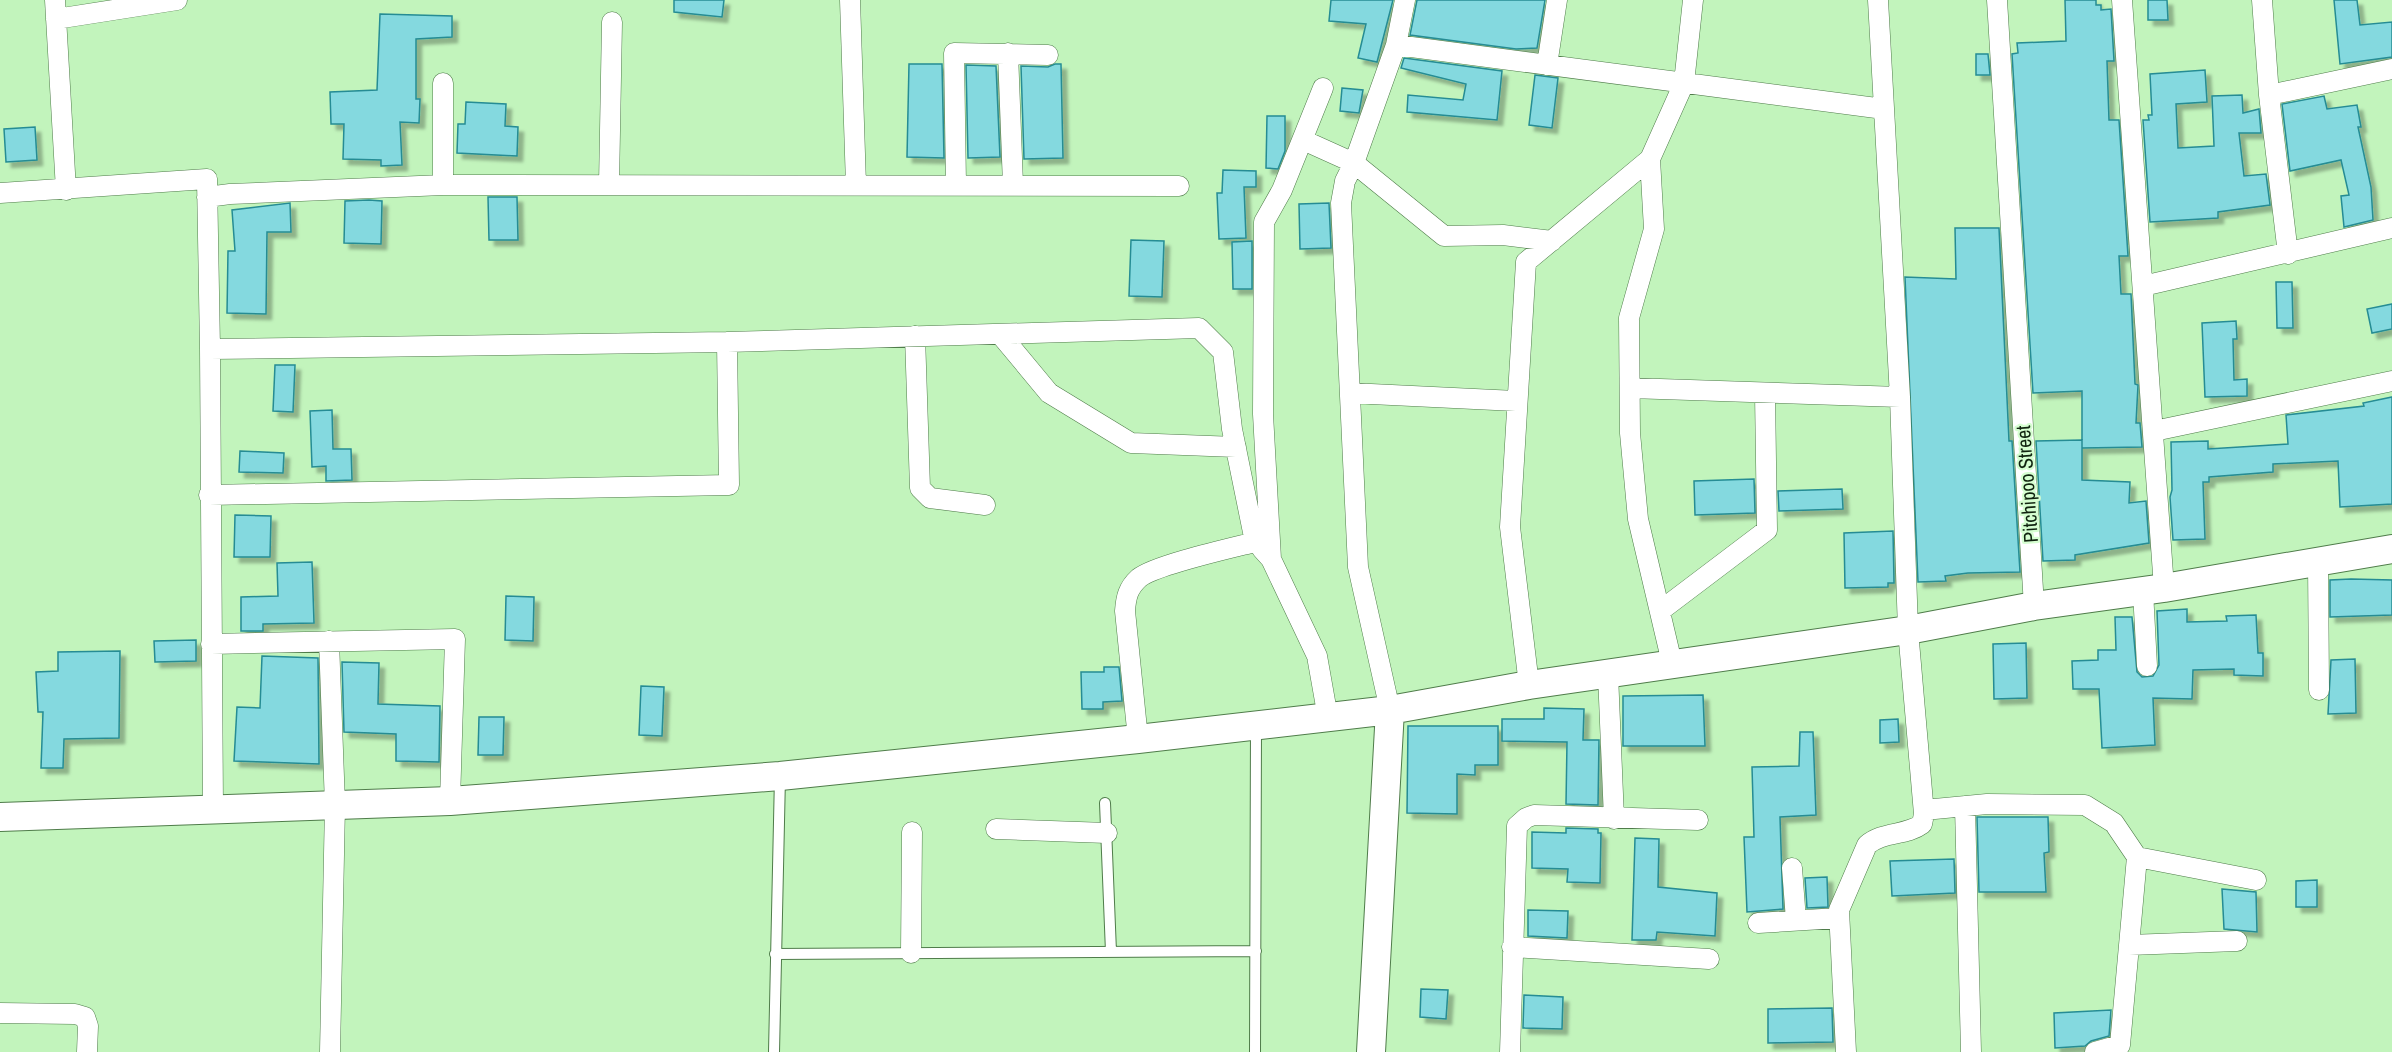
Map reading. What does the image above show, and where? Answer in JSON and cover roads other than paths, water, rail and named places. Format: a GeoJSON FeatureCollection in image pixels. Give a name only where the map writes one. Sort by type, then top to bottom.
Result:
{"type":"FeatureCollection","features":[{"type":"Feature","properties":{"kind":"street"},"geometry":{"type":"LineString","coordinates":[[66,190],[55,9],[177,0]]}},
{"type":"Feature","properties":{"kind":"street"},"geometry":{"type":"LineString","coordinates":[[850,0],[856,185]]}},
{"type":"Feature","properties":{"kind":"street"},"geometry":{"type":"LineString","coordinates":[[1371,1052],[1390,710],[1358,567],[1341,202],[1345,182],[1354,163],[1396,45],[1405,0]]}},
{"type":"Feature","properties":{"kind":"street"},"geometry":{"type":"LineString","coordinates":[[1547,65],[1557,0]]}},
{"type":"Feature","properties":{"kind":"street"},"geometry":{"type":"LineString","coordinates":[[1529,685],[1510,527],[1526,262],[1650,159],[1684,83],[1693,0]]}},
{"type":"Feature","properties":{"kind":"street"},"geometry":{"type":"LineString","coordinates":[[1846,1052],[1838,918],[1855,869],[1867,845],[1876,838],[1915,830],[1922,824],[1924,810],[1908,630],[1900,397],[1878,0]]}},
{"type":"Feature","properties":{"kind":"street","name":"Pitchipoo Street"},"geometry":{"type":"LineString","coordinates":[[1997,0],[2034,606]]}},
{"type":"Feature","properties":{"kind":"street"},"geometry":{"type":"LineString","coordinates":[[2122,0],[2154,431],[2153,589],[2147,666]]}},
{"type":"Feature","properties":{"kind":"street"},"geometry":{"type":"LineString","coordinates":[[2262,0],[2269,95],[2288,254]]}},
{"type":"Feature","properties":{"kind":"street"},"geometry":{"type":"LineString","coordinates":[[609,185],[612,22]]}},
{"type":"Feature","properties":{"kind":"street"},"geometry":{"type":"LineString","coordinates":[[1396,45],[1884,109]]}},
{"type":"Feature","properties":{"kind":"street"},"geometry":{"type":"LineString","coordinates":[[956,185],[954,52],[1048,55]]}},
{"type":"Feature","properties":{"kind":"street"},"geometry":{"type":"LineString","coordinates":[[1008,53],[1013,185]]}},
{"type":"Feature","properties":{"kind":"street"},"geometry":{"type":"LineString","coordinates":[[2269,95],[2392,69]]}},
{"type":"Feature","properties":{"kind":"street"},"geometry":{"type":"LineString","coordinates":[[443,83],[443,185]]}},
{"type":"Feature","properties":{"kind":"street"},"geometry":{"type":"LineString","coordinates":[[1271,559],[1263,414],[1264,222],[1282,190],[1323,88]]}},
{"type":"Feature","properties":{"kind":"street"},"geometry":{"type":"LineString","coordinates":[[1303,140],[1354,163],[1444,236],[1503,235],[1551,241]]}},
{"type":"Feature","properties":{"kind":"street"},"geometry":{"type":"LineString","coordinates":[[1650,159],[1654,229],[1629,318],[1630,433],[1638,519],[1672,663]]}},
{"type":"Feature","properties":{"kind":"street"},"geometry":{"type":"LineString","coordinates":[[0,193],[207,179],[213,808]]}},
{"type":"Feature","properties":{"kind":"street"},"geometry":{"type":"LineString","coordinates":[[207,197],[230,194],[443,185],[1179,186]]}},
{"type":"Feature","properties":{"kind":"street"},"geometry":{"type":"LineString","coordinates":[[2143,286],[2392,228]]}},
{"type":"Feature","properties":{"kind":"street"},"geometry":{"type":"LineString","coordinates":[[210,349],[727,342],[1199,328],[1223,352],[1236,447],[1255,542],[1271,559],[1317,656],[1328,718]]}},
{"type":"Feature","properties":{"kind":"street"},"geometry":{"type":"LineString","coordinates":[[1000,334],[1049,393],[1131,443],[1236,447]]}},
{"type":"Feature","properties":{"kind":"street"},"geometry":{"type":"LineString","coordinates":[[915,336],[920,488],[930,498],[985,505]]}},
{"type":"Feature","properties":{"kind":"street"},"geometry":{"type":"LineString","coordinates":[[209,495],[729,485],[727,342]]}},
{"type":"Feature","properties":{"kind":"street"},"geometry":{"type":"LineString","coordinates":[[2154,431],[2392,381]]}},
{"type":"Feature","properties":{"kind":"street"},"geometry":{"type":"LineString","coordinates":[[1630,388],[1900,397]]}},
{"type":"Feature","properties":{"kind":"street"},"geometry":{"type":"LineString","coordinates":[[1350,393],[1516,401]]}},
{"type":"Feature","properties":{"kind":"street"},"geometry":{"type":"LineString","coordinates":[[1660,611],[1767,530],[1765,393]]}},
{"type":"Feature","properties":{"kind":"street"},"geometry":{"type":"LineString","coordinates":[[1138,740],[1125,611],[1126,594],[1141,577],[1187,560],[1255,542]]}},
{"type":"Feature","properties":{"kind":"street"},"geometry":{"type":"LineString","coordinates":[[0,817],[450,801],[780,776],[1138,740],[1390,710],[1529,685],[1908,630],[2034,606],[2153,589],[2392,549]]}},
{"type":"Feature","properties":{"kind":"street"},"geometry":{"type":"LineString","coordinates":[[2318,561],[2319,690]]}},
{"type":"Feature","properties":{"kind":"street"},"geometry":{"type":"LineString","coordinates":[[211,644],[455,639],[450,801]]}},
{"type":"Feature","properties":{"kind":"street"},"geometry":{"type":"LineString","coordinates":[[329,641],[335,805],[330,1052]]}},
{"type":"Feature","properties":{"kind":"street"},"geometry":{"type":"LineString","coordinates":[[1608,674],[1614,819]]}},
{"type":"Feature","properties":{"kind":"street"},"geometry":{"type":"LineString","coordinates":[[1924,810],[2085,805],[2114,823],[2137,857],[2120,1045],[2095,1052]]}},
{"type":"Feature","properties":{"kind":"street"},"geometry":{"type":"LineString","coordinates":[[1965,807],[1971,1052]]}},
{"type":"Feature","properties":{"kind":"street"},"geometry":{"type":"LineString","coordinates":[[1510,1052],[1517,825],[1534,815],[1698,820]]}},
{"type":"Feature","properties":{"kind":"street"},"geometry":{"type":"LineString","coordinates":[[996,829],[1107,833]]}},
{"type":"Feature","properties":{"kind":"street"},"geometry":{"type":"LineString","coordinates":[[911,953],[912,832]]}},
{"type":"Feature","properties":{"kind":"street"},"geometry":{"type":"LineString","coordinates":[[2137,857],[2256,880]]}},
{"type":"Feature","properties":{"kind":"street"},"geometry":{"type":"LineString","coordinates":[[1792,868],[1796,920]]}},
{"type":"Feature","properties":{"kind":"street"},"geometry":{"type":"LineString","coordinates":[[1758,923],[1838,918]]}},
{"type":"Feature","properties":{"kind":"street"},"geometry":{"type":"LineString","coordinates":[[2129,945],[2237,941]]}},
{"type":"Feature","properties":{"kind":"street"},"geometry":{"type":"LineString","coordinates":[[1512,947],[1709,959]]}},
{"type":"Feature","properties":{"kind":"street"},"geometry":{"type":"LineString","coordinates":[[0,1013],[75,1014],[85,1017],[88,1026],[87,1052]]}},
{"type":"Feature","properties":{"kind":"lane"},"geometry":{"type":"LineString","coordinates":[[1255,1052],[1256,726]]}},
{"type":"Feature","properties":{"kind":"lane"},"geometry":{"type":"LineString","coordinates":[[774,1052],[780,776]]}},
{"type":"Feature","properties":{"kind":"lane"},"geometry":{"type":"LineString","coordinates":[[1106,803],[1111,952]]}},
{"type":"Feature","properties":{"kind":"lane"},"geometry":{"type":"LineString","coordinates":[[775,954],[1256,951]]}}]}
